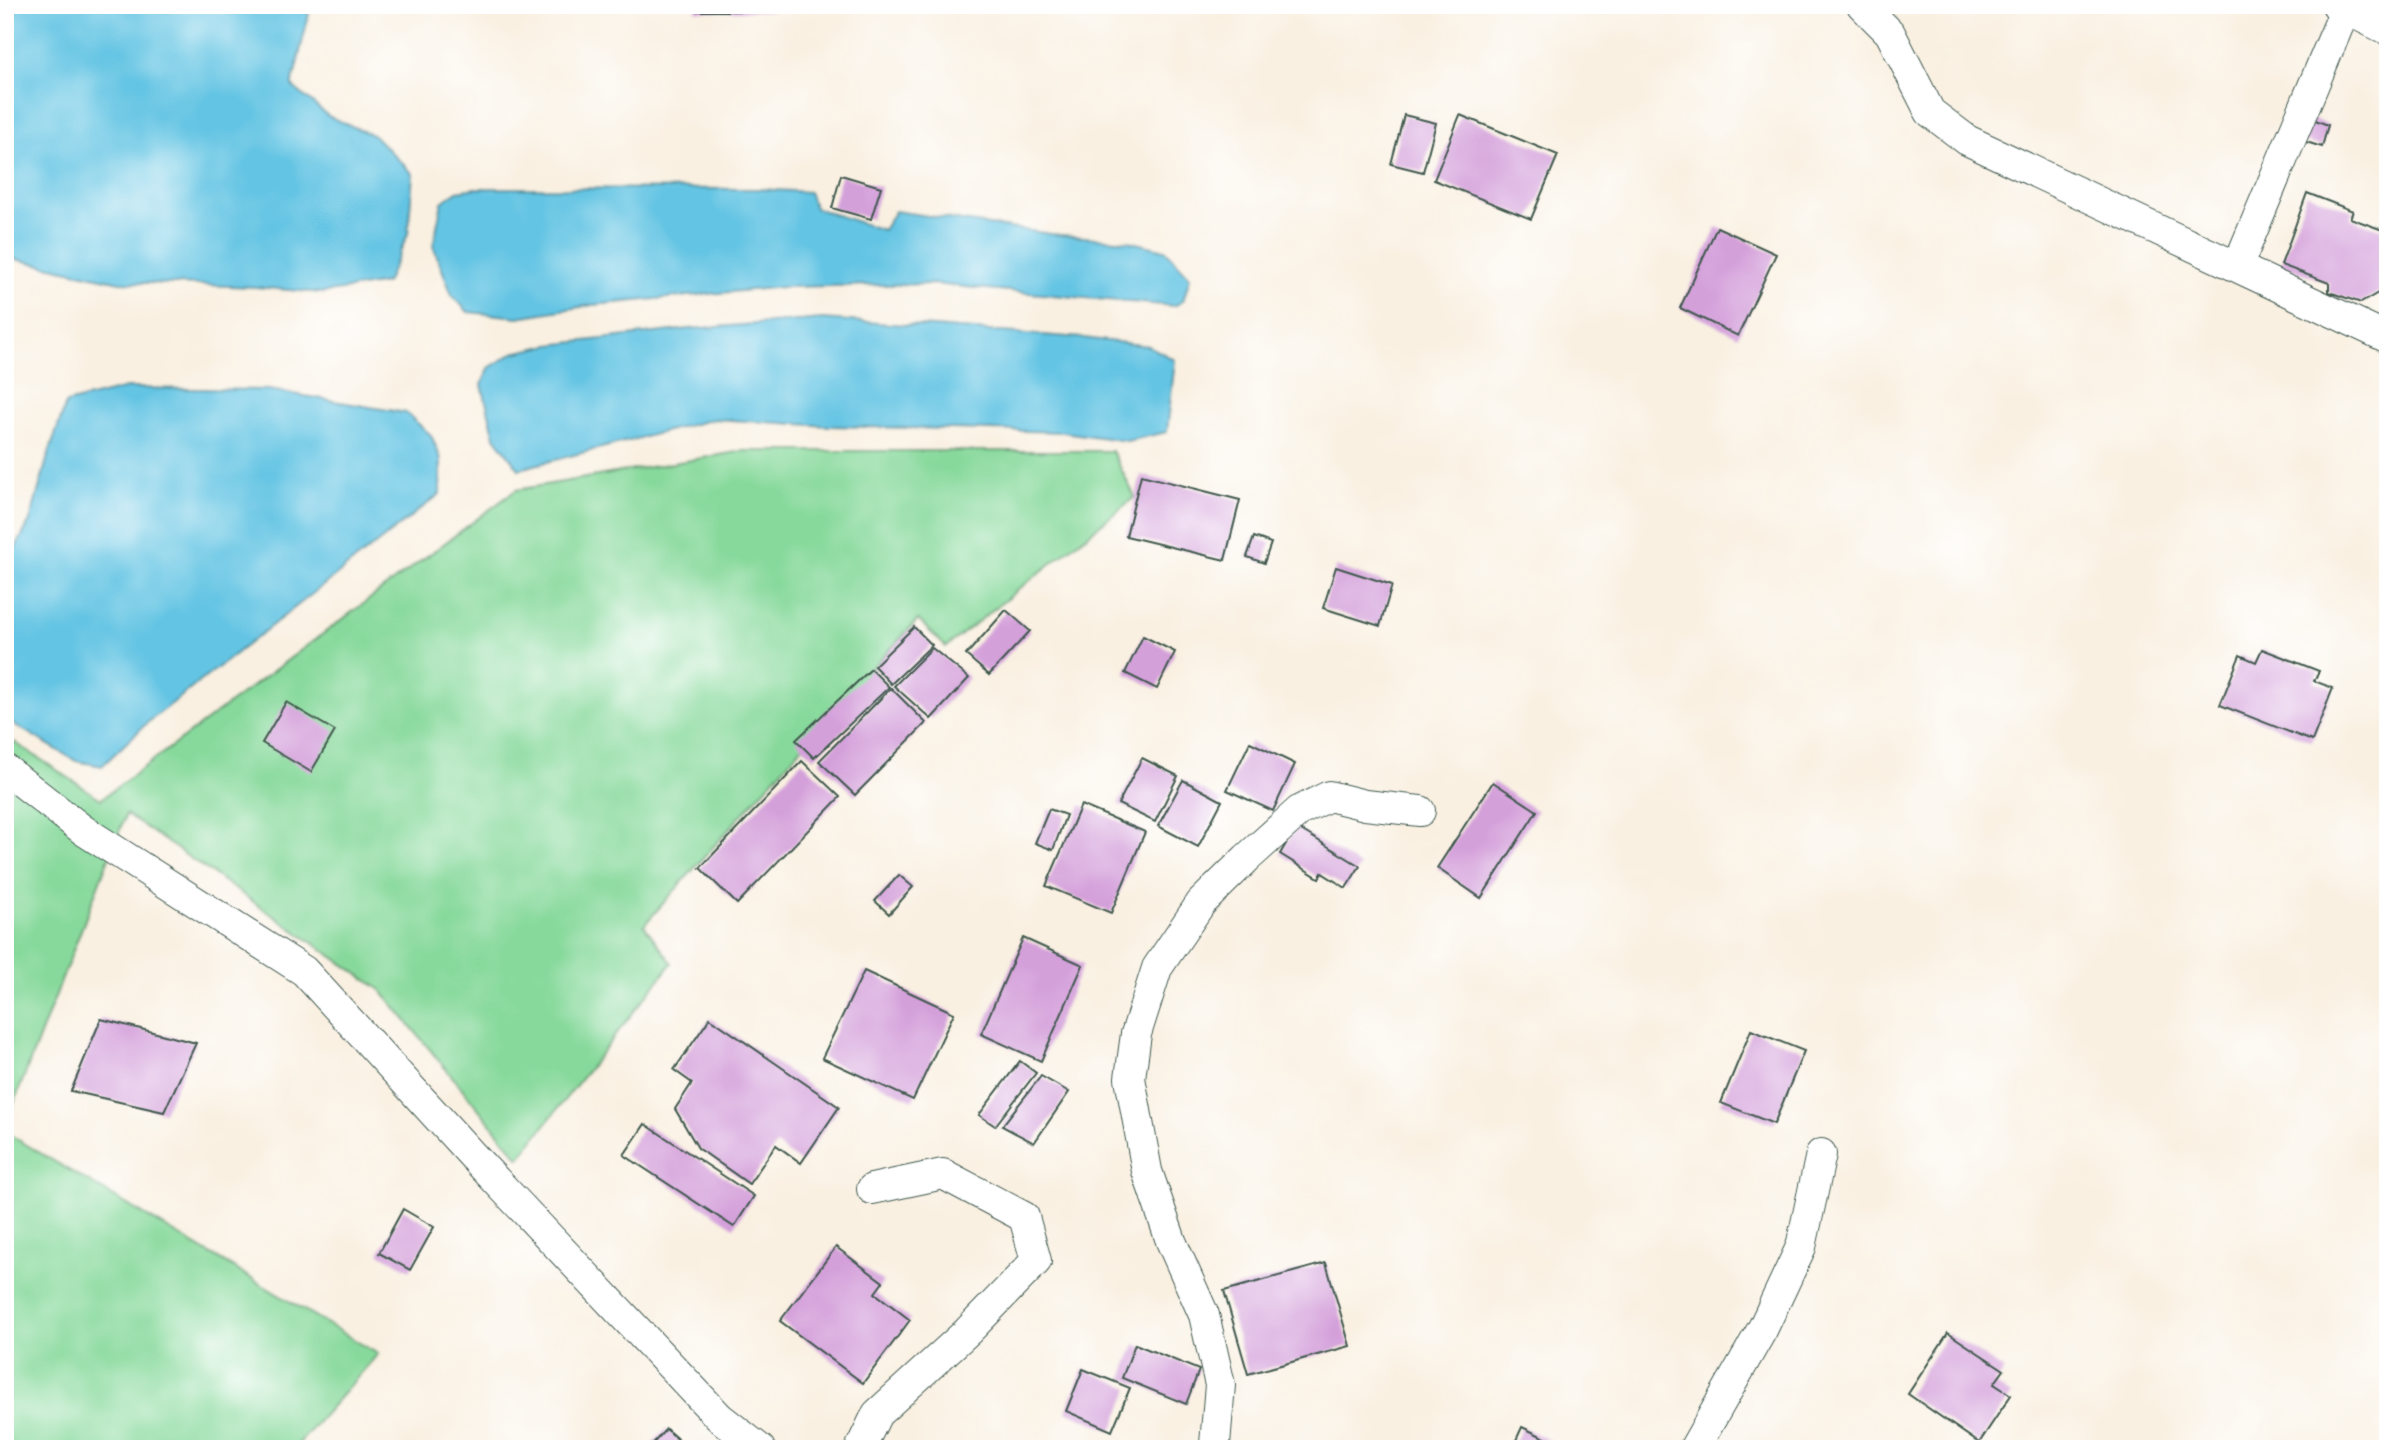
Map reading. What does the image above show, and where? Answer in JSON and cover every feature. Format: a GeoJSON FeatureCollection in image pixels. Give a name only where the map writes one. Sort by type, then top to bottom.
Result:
{"type":"FeatureCollection","features":[{"type":"Feature","properties":{"kind":"street"},"geometry":{"type":"LineString","coordinates":[[1862,5],[1890,33],[1930,112],[1967,140],[2238,265],[2388,338]]}},
{"type":"Feature","properties":{"kind":"street"},"geometry":{"type":"LineString","coordinates":[[2238,265],[2341,7],[2388,30]]}},
{"type":"Feature","properties":{"kind":"street"},"geometry":{"type":"LineString","coordinates":[[5,769],[83,831],[304,971],[472,1155],[719,1417],[760,1449]]}},
{"type":"Feature","properties":{"kind":"street"},"geometry":{"type":"LineString","coordinates":[[1213,1449],[1220,1385],[1205,1315],[1171,1241],[1147,1171],[1130,1077],[1136,1034],[1157,968],[1201,903],[1299,811],[1329,796],[1365,805],[1420,811]]}},
{"type":"Feature","properties":{"kind":"street"},"geometry":{"type":"LineString","coordinates":[[1694,1449],[1763,1328],[1801,1247],[1821,1154]]}},
{"type":"Feature","properties":{"kind":"street"},"geometry":{"type":"LineString","coordinates":[[860,1449],[877,1414],[968,1331],[1036,1261],[1024,1217],[943,1174],[872,1189]]}},
{"type":"Feature","properties":{"kind":"green space"},"geometry":{"type":"Polygon","coordinates":[[[743,451],[1112,451],[1135,497],[946,647],[918,620],[874,666],[644,925],[672,963],[519,1158],[381,990],[126,814],[5,1126],[5,736],[101,799],[516,490],[743,451]]]}},
{"type":"Feature","properties":{"kind":"green space"},"geometry":{"type":"Polygon","coordinates":[[[5,1132],[378,1354],[294,1449],[5,1449],[5,1132]]]}},
{"type":"Feature","properties":{"kind":"water"},"geometry":{"type":"Polygon","coordinates":[[[5,5],[311,5],[292,86],[328,116],[375,136],[413,174],[408,234],[386,283],[322,293],[255,287],[120,282],[5,255],[5,5]]]}},
{"type":"Feature","properties":{"kind":"water"},"geometry":{"type":"Polygon","coordinates":[[[475,188],[759,189],[809,192],[815,208],[883,230],[895,211],[1051,234],[1128,241],[1165,250],[1190,277],[1183,301],[1174,306],[932,284],[784,287],[593,305],[518,317],[468,312],[452,295],[433,246],[442,202],[457,191],[475,188]]]}},
{"type":"Feature","properties":{"kind":"water"},"geometry":{"type":"Polygon","coordinates":[[[823,319],[1084,338],[1149,346],[1175,360],[1167,432],[1127,441],[1063,432],[830,426],[714,419],[519,469],[495,437],[482,385],[489,368],[513,353],[549,345],[689,329],[823,319]]]}},
{"type":"Feature","properties":{"kind":"water"},"geometry":{"type":"Polygon","coordinates":[[[126,388],[269,390],[406,413],[431,435],[441,459],[440,494],[147,723],[102,766],[76,761],[5,719],[5,567],[30,521],[66,403],[126,388]]]}},
{"type":"Feature","properties":{"kind":"building"},"geometry":{"type":"Polygon","coordinates":[[[696,5],[773,5],[773,11],[696,11],[696,5]]]}},
{"type":"Feature","properties":{"kind":"building"},"geometry":{"type":"Polygon","coordinates":[[[1404,115],[1436,123],[1423,172],[1391,164],[1404,115]]]}},
{"type":"Feature","properties":{"kind":"building"},"geometry":{"type":"Polygon","coordinates":[[[1460,115],[1558,155],[1531,219],[1434,180],[1460,115]]]}},
{"type":"Feature","properties":{"kind":"building"},"geometry":{"type":"Polygon","coordinates":[[[2308,117],[2328,125],[2322,147],[2300,140],[2308,117]]]}},
{"type":"Feature","properties":{"kind":"building"},"geometry":{"type":"Polygon","coordinates":[[[841,175],[881,187],[871,219],[832,208],[841,175]]]}},
{"type":"Feature","properties":{"kind":"building"},"geometry":{"type":"Polygon","coordinates":[[[2307,193],[2353,211],[2350,218],[2388,232],[2388,287],[2361,303],[2329,292],[2329,283],[2281,265],[2307,193]]]}},
{"type":"Feature","properties":{"kind":"building"},"geometry":{"type":"Polygon","coordinates":[[[1717,227],[1776,254],[1738,336],[1680,308],[1717,227]]]}},
{"type":"Feature","properties":{"kind":"building"},"geometry":{"type":"Polygon","coordinates":[[[1141,475],[1240,500],[1225,560],[1126,536],[1141,475]]]}},
{"type":"Feature","properties":{"kind":"building"},"geometry":{"type":"Polygon","coordinates":[[[1254,537],[1271,543],[1264,563],[1247,557],[1254,537]]]}},
{"type":"Feature","properties":{"kind":"building"},"geometry":{"type":"Polygon","coordinates":[[[1336,567],[1392,585],[1380,626],[1323,608],[1336,567]]]}},
{"type":"Feature","properties":{"kind":"building"},"geometry":{"type":"Polygon","coordinates":[[[1006,610],[1030,631],[989,675],[966,655],[1006,610]]]}},
{"type":"Feature","properties":{"kind":"building"},"geometry":{"type":"Polygon","coordinates":[[[914,627],[932,645],[891,684],[874,666],[914,627]]]}},
{"type":"Feature","properties":{"kind":"building"},"geometry":{"type":"Polygon","coordinates":[[[1143,636],[1175,652],[1157,689],[1125,673],[1143,636]]]}},
{"type":"Feature","properties":{"kind":"building"},"geometry":{"type":"Polygon","coordinates":[[[932,648],[969,678],[931,719],[894,686],[932,648]]]}},
{"type":"Feature","properties":{"kind":"building"},"geometry":{"type":"Polygon","coordinates":[[[2262,649],[2319,671],[2314,681],[2333,688],[2312,741],[2220,705],[2240,655],[2256,662],[2262,649]]]}},
{"type":"Feature","properties":{"kind":"building"},"geometry":{"type":"Polygon","coordinates":[[[871,669],[889,687],[814,758],[796,740],[871,669]]]}},
{"type":"Feature","properties":{"kind":"building"},"geometry":{"type":"Polygon","coordinates":[[[891,688],[926,723],[855,795],[819,761],[891,688]]]}},
{"type":"Feature","properties":{"kind":"building"},"geometry":{"type":"Polygon","coordinates":[[[286,702],[335,731],[311,772],[262,743],[286,702]]]}},
{"type":"Feature","properties":{"kind":"building"},"geometry":{"type":"Polygon","coordinates":[[[1250,742],[1295,764],[1273,811],[1227,790],[1250,742]]]}},
{"type":"Feature","properties":{"kind":"building"},"geometry":{"type":"Polygon","coordinates":[[[1142,758],[1178,776],[1155,822],[1118,804],[1142,758]]]}},
{"type":"Feature","properties":{"kind":"building"},"geometry":{"type":"Polygon","coordinates":[[[802,761],[840,797],[737,904],[700,868],[802,761]]]}},
{"type":"Feature","properties":{"kind":"building"},"geometry":{"type":"Polygon","coordinates":[[[1183,780],[1222,801],[1198,847],[1158,826],[1183,780]]]}},
{"type":"Feature","properties":{"kind":"building"},"geometry":{"type":"Polygon","coordinates":[[[1493,782],[1537,811],[1481,898],[1437,868],[1493,782]]]}},
{"type":"Feature","properties":{"kind":"building"},"geometry":{"type":"Polygon","coordinates":[[[1081,805],[1145,832],[1111,913],[1046,886],[1081,805]]]}},
{"type":"Feature","properties":{"kind":"building"},"geometry":{"type":"Polygon","coordinates":[[[1049,809],[1066,815],[1053,850],[1035,843],[1049,809]]]}},
{"type":"Feature","properties":{"kind":"building"},"geometry":{"type":"Polygon","coordinates":[[[1296,827],[1360,866],[1346,888],[1322,873],[1319,878],[1280,854],[1296,827]]]}},
{"type":"Feature","properties":{"kind":"building"},"geometry":{"type":"Polygon","coordinates":[[[899,875],[913,887],[889,914],[875,901],[899,875]]]}},
{"type":"Feature","properties":{"kind":"building"},"geometry":{"type":"Polygon","coordinates":[[[1023,938],[1083,965],[1041,1061],[981,1034],[1023,938]]]}},
{"type":"Feature","properties":{"kind":"building"},"geometry":{"type":"Polygon","coordinates":[[[864,971],[954,1013],[913,1100],[822,1058],[864,971]]]}},
{"type":"Feature","properties":{"kind":"building"},"geometry":{"type":"Polygon","coordinates":[[[710,1018],[839,1107],[801,1163],[776,1145],[749,1184],[698,1148],[675,1109],[692,1083],[674,1070],[710,1018]]]}},
{"type":"Feature","properties":{"kind":"building"},"geometry":{"type":"Polygon","coordinates":[[[101,1019],[196,1043],[164,1112],[71,1091],[101,1019]]]}},
{"type":"Feature","properties":{"kind":"building"},"geometry":{"type":"Polygon","coordinates":[[[1751,1030],[1804,1051],[1774,1124],[1721,1103],[1751,1030]]]}},
{"type":"Feature","properties":{"kind":"building"},"geometry":{"type":"Polygon","coordinates":[[[1020,1061],[1036,1073],[995,1126],[979,1115],[1020,1061]]]}},
{"type":"Feature","properties":{"kind":"building"},"geometry":{"type":"Polygon","coordinates":[[[1041,1076],[1069,1092],[1034,1143],[1002,1126],[1041,1076]]]}},
{"type":"Feature","properties":{"kind":"building"},"geometry":{"type":"Polygon","coordinates":[[[645,1124],[754,1196],[734,1227],[624,1155],[645,1124]]]}},
{"type":"Feature","properties":{"kind":"building"},"geometry":{"type":"Polygon","coordinates":[[[403,1209],[434,1227],[410,1270],[379,1253],[403,1209]]]}},
{"type":"Feature","properties":{"kind":"building"},"geometry":{"type":"Polygon","coordinates":[[[836,1247],[883,1282],[875,1293],[910,1320],[863,1383],[780,1321],[836,1247]]]}},
{"type":"Feature","properties":{"kind":"building"},"geometry":{"type":"Polygon","coordinates":[[[1326,1263],[1350,1346],[1248,1374],[1224,1291],[1326,1263]]]}},
{"type":"Feature","properties":{"kind":"building"},"geometry":{"type":"Polygon","coordinates":[[[1948,1333],[2004,1370],[1994,1384],[2011,1395],[1979,1443],[1908,1394],[1948,1333]]]}},
{"type":"Feature","properties":{"kind":"building"},"geometry":{"type":"Polygon","coordinates":[[[1135,1344],[1199,1370],[1186,1404],[1122,1378],[1135,1344]]]}},
{"type":"Feature","properties":{"kind":"building"},"geometry":{"type":"Polygon","coordinates":[[[1083,1369],[1130,1388],[1112,1431],[1066,1411],[1083,1369]]]}},
{"type":"Feature","properties":{"kind":"building"},"geometry":{"type":"Polygon","coordinates":[[[1522,1427],[1568,1449],[1512,1449],[1522,1427]]]}},
{"type":"Feature","properties":{"kind":"building"},"geometry":{"type":"Polygon","coordinates":[[[666,1429],[689,1449],[648,1449],[666,1429]]]}}]}
